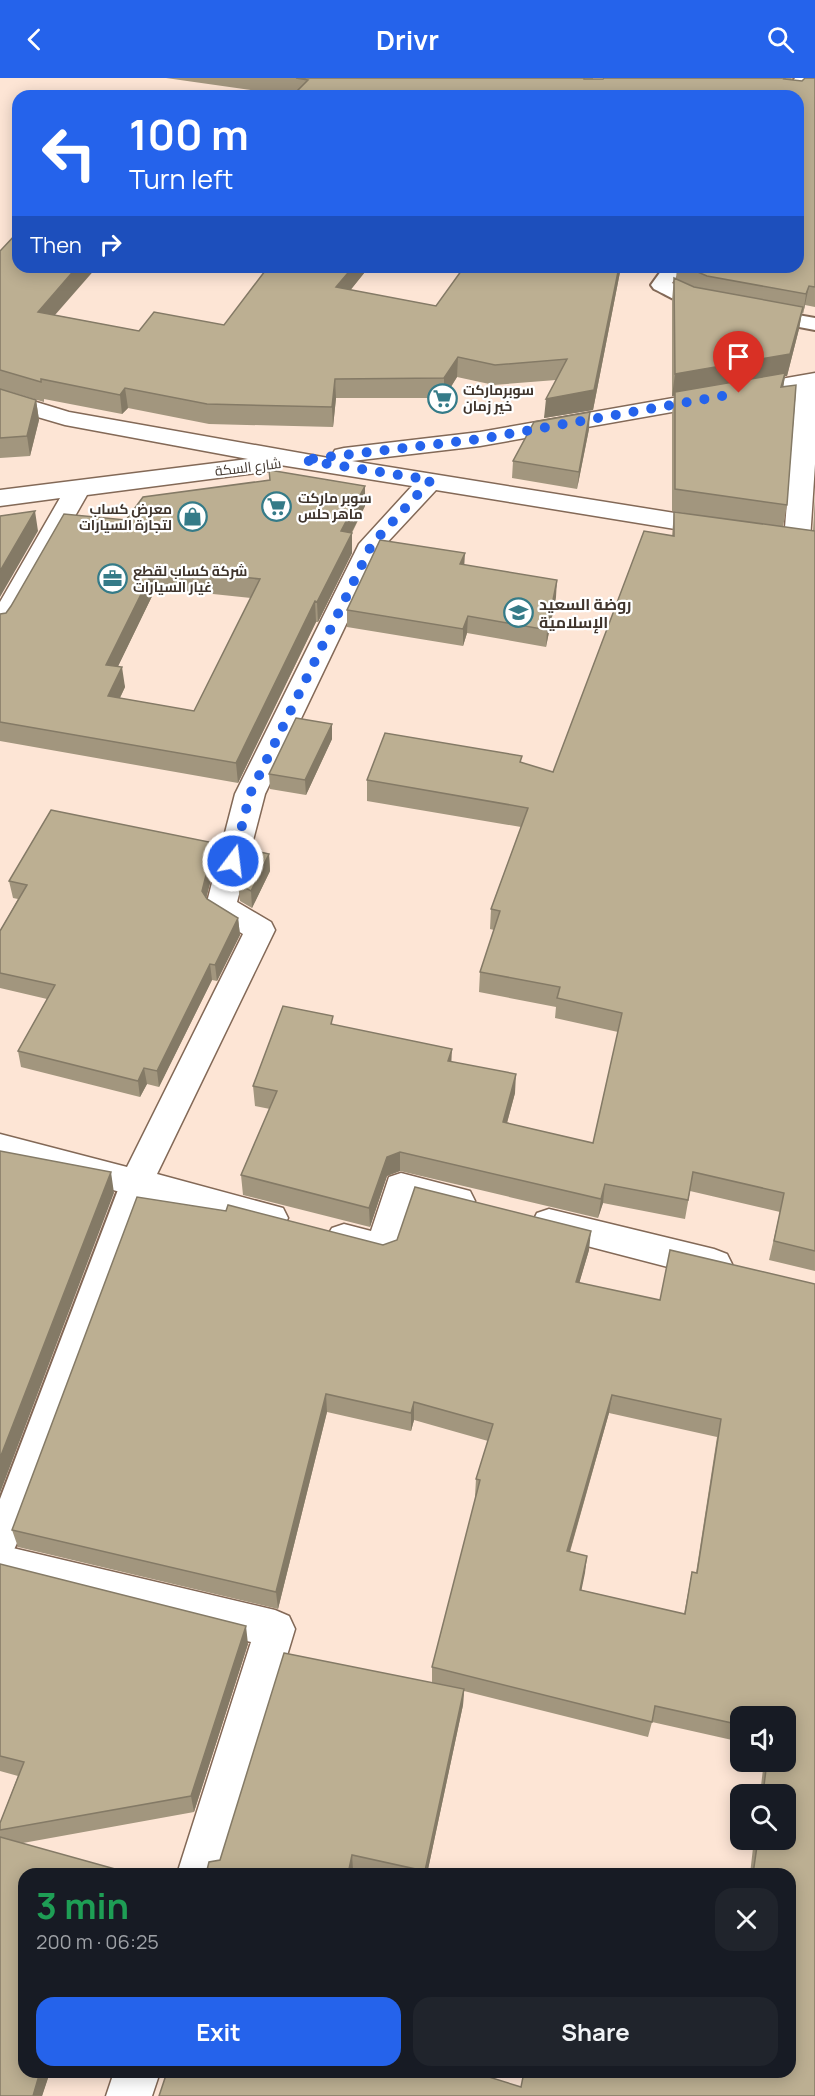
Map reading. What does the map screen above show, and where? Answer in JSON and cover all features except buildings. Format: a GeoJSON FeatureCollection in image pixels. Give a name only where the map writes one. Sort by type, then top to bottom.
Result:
{"type":"FeatureCollection","features":[{"type":"Feature","properties":{"kind":"street","name":"شارع السكة"},"geometry":{"type":"LineString","coordinates":[[0,498],[480,439],[812,380]]}},
{"type":"Feature","properties":{"kind":"street"},"geometry":{"type":"LineString","coordinates":[[795,539],[812,380]]}},
{"type":"Feature","properties":{"kind":"street"},"geometry":{"type":"LineString","coordinates":[[0,398],[65,418],[229,449],[739,531]]}},
{"type":"Feature","properties":{"kind":"street"},"geometry":{"type":"LineString","coordinates":[[136,1182],[260,930],[221,906],[250,794],[372,544],[431,480]]}},
{"type":"Feature","properties":{"kind":"street"},"geometry":{"type":"LineString","coordinates":[[0,625],[78,488]]}},
{"type":"Feature","properties":{"kind":"street"},"geometry":{"type":"LineString","coordinates":[[0,1147],[383,1248],[401,1187],[745,1271]]}},
{"type":"Feature","properties":{"kind":"street"},"geometry":{"type":"LineString","coordinates":[[0,1563],[275,1629],[201,1868]]}},
{"type":"Feature","properties":{"kind":"street"},"geometry":{"type":"LineString","coordinates":[[129,2096],[135,2078]]}},
{"type":"Feature","properties":{"kind":"lane"},"geometry":{"type":"LineString","coordinates":[[670,273],[661,285],[699,303],[815,324]]}},
{"type":"Feature","properties":{"kind":"lane"},"geometry":{"type":"LineString","coordinates":[[0,1543],[136,1182]]}},
{"type":"Feature","properties":{"kind":"place","name":"سوبرماركت خير زمان"},"geometry":{"type":"Point","coordinates":[442,398]}},
{"type":"Feature","properties":{"kind":"place","name":"سوبر ماركت ماهر حلس"},"geometry":{"type":"Point","coordinates":[277,506]}},
{"type":"Feature","properties":{"kind":"place","name":"معرض كساب لتجارة السيارات"},"geometry":{"type":"Point","coordinates":[193,517]}},
{"type":"Feature","properties":{"kind":"place","name":"شركة كساب لقطع غيار السيارات"},"geometry":{"type":"Point","coordinates":[112,579]}},
{"type":"Feature","properties":{"kind":"place","name":"روضة السعيد الإسلامية"},"geometry":{"type":"Point","coordinates":[518,613]}},
{"type":"Feature","properties":{"kind":"route"},"geometry":{"type":"LineString","coordinates":[[233,861],[250,794],[372,544],[431,480],[302,460],[480,439],[739,393]]}}]}
